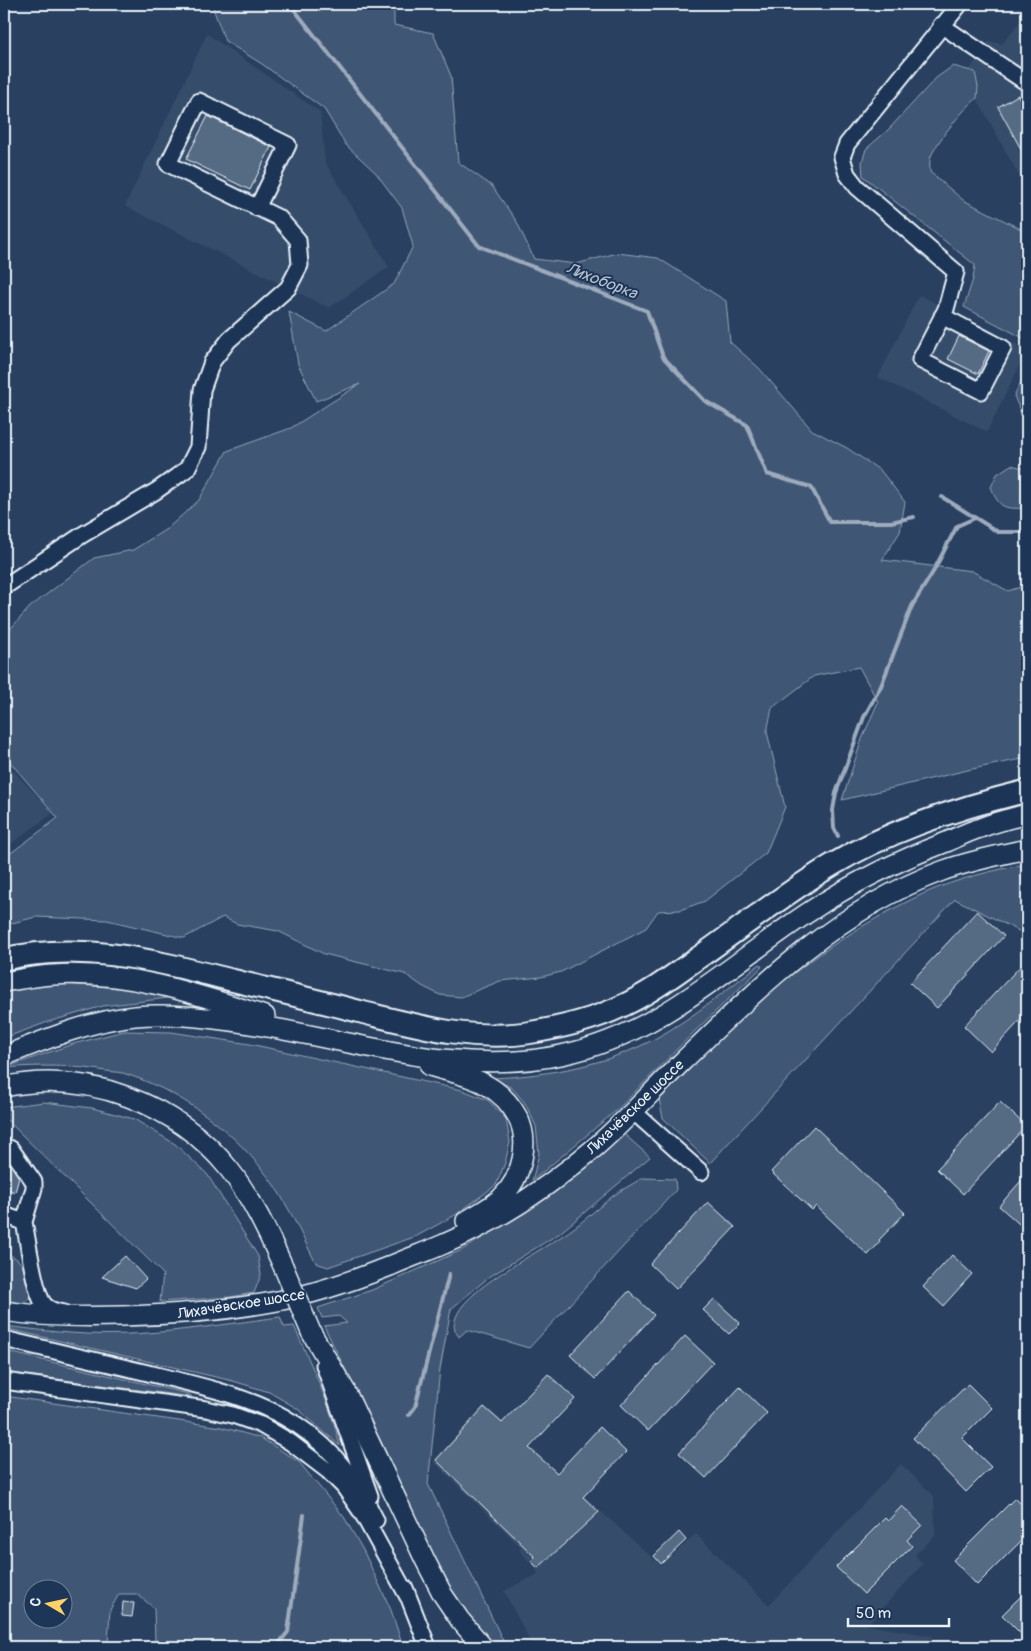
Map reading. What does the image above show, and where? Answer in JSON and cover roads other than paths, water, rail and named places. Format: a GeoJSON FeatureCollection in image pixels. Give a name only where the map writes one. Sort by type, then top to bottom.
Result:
{"type":"FeatureCollection","features":[{"type":"Feature","properties":{"kind":"highway"},"geometry":{"type":"LineString","coordinates":[[4,959],[22,954],[82,951],[111,953],[178,966],[430,1029],[490,1035],[524,1034],[559,1028],[622,1006],[674,975],[827,868],[877,842],[952,812],[1027,791]]}},
{"type":"Feature","properties":{"kind":"main road"},"geometry":{"type":"LineString","coordinates":[[379,1050],[453,1060],[527,1061],[590,1048],[622,1037],[680,1005],[809,912],[848,887],[902,860],[978,828],[1027,814]]}},
{"type":"Feature","properties":{"kind":"main road"},"geometry":{"type":"LineString","coordinates":[[945,843],[982,833],[1027,825]]}},
{"type":"Feature","properties":{"kind":"main road","name":"Лихачёвское шоссе"},"geometry":{"type":"LineString","coordinates":[[4,1311],[26,1315],[76,1316],[189,1314],[274,1302],[318,1291],[445,1244],[475,1230],[511,1208],[552,1181],[593,1149],[634,1112],[741,1004],[782,968],[834,929],[905,886],[943,870],[1027,849]]}},
{"type":"Feature","properties":{"kind":"main road"},"geometry":{"type":"LineString","coordinates":[[4,982],[53,974],[93,975],[141,982],[201,996],[330,1038]]}},
{"type":"Feature","properties":{"kind":"main road"},"geometry":{"type":"LineString","coordinates":[[4,1056],[65,1033],[101,1022],[134,1016],[161,1014],[244,1022],[330,1038],[379,1050],[486,1084],[507,1101],[518,1117],[523,1133],[524,1151],[514,1180],[501,1197],[401,1261]]}},
{"type":"Feature","properties":{"kind":"main road"},"geometry":{"type":"LineString","coordinates":[[4,1087],[36,1083],[90,1086],[148,1104],[190,1130],[208,1145],[230,1170],[250,1199],[267,1231],[312,1334],[345,1390],[443,1596],[483,1647]]}},
{"type":"Feature","properties":{"kind":"street"},"geometry":{"type":"LineString","coordinates":[[942,316],[1003,348],[981,391],[920,360],[942,316],[946,309],[956,272],[857,187],[847,174],[842,157],[847,144],[941,25],[960,4]]}},
{"type":"Feature","properties":{"kind":"street"},"geometry":{"type":"LineString","coordinates":[[941,25],[1027,83]]}},
{"type":"Feature","properties":{"kind":"street"},"geometry":{"type":"LineString","coordinates":[[4,587],[82,535],[156,492],[187,469],[198,447],[202,390],[212,362],[229,340],[288,288],[300,265],[298,240],[279,218],[258,208],[168,164],[199,101],[288,145],[258,208]]}},
{"type":"Feature","properties":{"kind":"street"},"geometry":{"type":"LineString","coordinates":[[634,1112],[701,1172]]}},
{"type":"Feature","properties":{"kind":"street"},"geometry":{"type":"LineString","coordinates":[[4,1146],[11,1149],[34,1182],[24,1222],[39,1294],[44,1305],[54,1311],[76,1316]]}},
{"type":"Feature","properties":{"kind":"street"},"geometry":{"type":"LineString","coordinates":[[4,1215],[24,1222]]}},
{"type":"Feature","properties":{"kind":"street"},"geometry":{"type":"LineString","coordinates":[[312,1334],[352,1441],[384,1535],[427,1644]]}},
{"type":"Feature","properties":{"kind":"street"},"geometry":{"type":"LineString","coordinates":[[4,1338],[214,1389],[269,1408],[308,1432],[328,1450],[350,1475],[364,1496],[384,1535]]}},
{"type":"Feature","properties":{"kind":"street"},"geometry":{"type":"LineString","coordinates":[[4,1381],[206,1409],[233,1415],[261,1426],[310,1456],[344,1487],[362,1513],[408,1597]]}},
{"type":"Feature","properties":{"kind":"waterway","name":"Лихоборка"},"geometry":{"type":"LineString","coordinates":[[290,4],[479,246],[647,311],[663,357],[705,401],[747,425],[767,474],[811,487],[830,522],[891,522],[914,517]]}},
{"type":"Feature","properties":{"kind":"waterway","name":"Лихоборка"},"geometry":{"type":"LineString","coordinates":[[942,497],[998,532],[1027,532]]}},
{"type":"Feature","properties":{"kind":"waterway"},"geometry":{"type":"LineString","coordinates":[[838,836],[834,828],[833,810],[836,793],[864,717],[881,686],[912,606],[933,572],[957,526],[975,518]]}},
{"type":"Feature","properties":{"kind":"waterway"},"geometry":{"type":"LineString","coordinates":[[409,1415],[415,1407],[449,1274]]}},
{"type":"Feature","properties":{"kind":"waterway"},"geometry":{"type":"LineString","coordinates":[[276,1647],[288,1632],[304,1515]]}}]}
